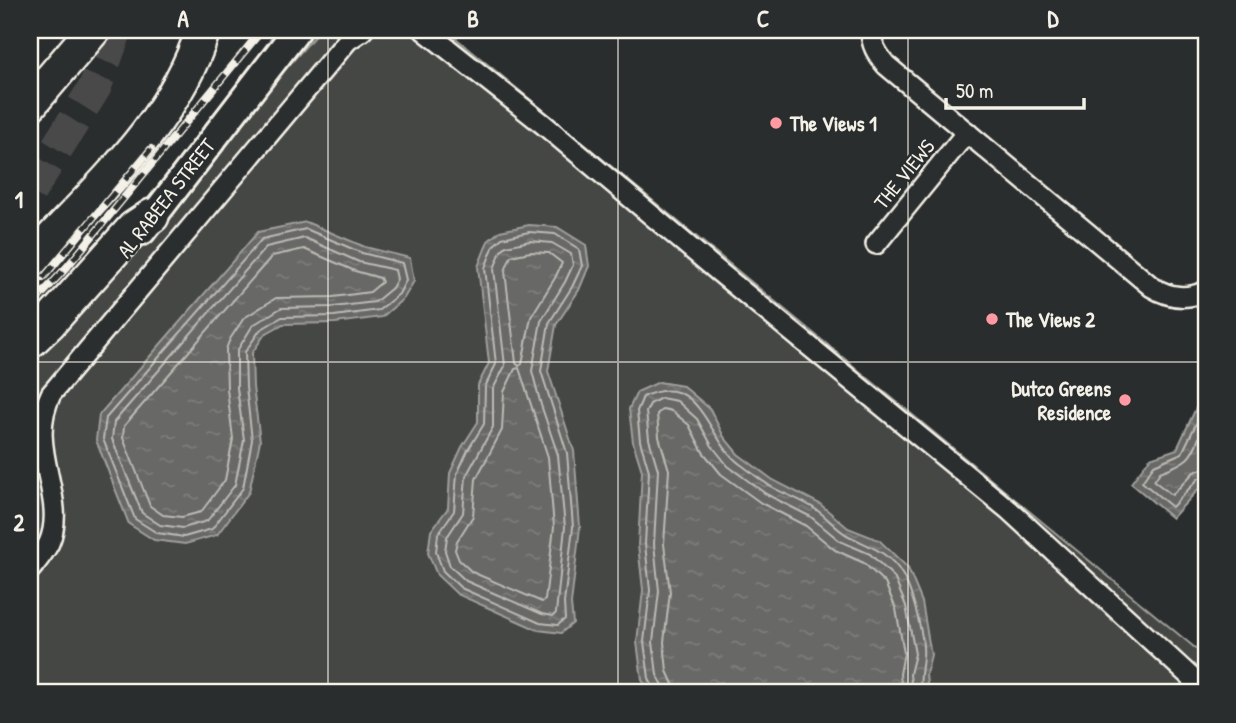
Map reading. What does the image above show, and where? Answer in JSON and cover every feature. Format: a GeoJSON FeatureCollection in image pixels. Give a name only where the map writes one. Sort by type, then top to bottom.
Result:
{"type":"FeatureCollection","features":[{"type":"Feature","properties":{"kind":"highway"},"geometry":{"type":"LineString","coordinates":[[30,104],[93,30]]}},
{"type":"Feature","properties":{"kind":"highway"},"geometry":{"type":"LineString","coordinates":[[30,262],[135,148],[159,118],[179,86],[202,30]]}},
{"type":"Feature","properties":{"kind":"highway"},"geometry":{"type":"LineString","coordinates":[[30,341],[134,228],[152,216]]}},
{"type":"Feature","properties":{"kind":"main road","name":"AL RABEEA STREET"},"geometry":{"type":"LineString","coordinates":[[30,361],[128,248],[297,30]]}},
{"type":"Feature","properties":{"kind":"street"},"geometry":{"type":"LineString","coordinates":[[30,570],[43,554],[53,530],[52,504],[41,431],[42,416],[51,394],[348,40],[363,30]]}},
{"type":"Feature","properties":{"kind":"street"},"geometry":{"type":"LineString","coordinates":[[424,30],[544,124],[729,281],[1009,510],[1206,691]]}},
{"type":"Feature","properties":{"kind":"street"},"geometry":{"type":"LineString","coordinates":[[871,30],[873,45],[887,65],[1152,287],[1173,296],[1201,293]]}},
{"type":"Feature","properties":{"kind":"street","name":"THE VIEWS"},"geometry":{"type":"LineString","coordinates":[[876,244],[967,132]]}},
{"type":"Feature","properties":{"kind":"shaded area"},"geometry":{"type":"Polygon","coordinates":[[[320,30],[446,30],[1206,657],[1206,693],[30,693],[30,360],[320,30]]]}},
{"type":"Feature","properties":{"kind":"water"},"geometry":{"type":"Polygon","coordinates":[[[306,222],[365,247],[410,258],[414,281],[404,298],[382,317],[335,323],[283,324],[265,334],[252,353],[260,441],[249,492],[217,535],[185,544],[154,540],[129,524],[96,440],[99,415],[258,232],[306,222]]]}},
{"type":"Feature","properties":{"kind":"water"},"geometry":{"type":"Polygon","coordinates":[[[529,225],[557,227],[586,245],[589,266],[579,290],[556,325],[548,371],[574,451],[580,527],[571,604],[573,623],[561,633],[538,630],[457,594],[437,575],[428,553],[431,531],[448,508],[450,473],[478,422],[478,385],[489,363],[478,267],[488,241],[500,231],[529,225]]]}},
{"type":"Feature","properties":{"kind":"water"},"geometry":{"type":"Polygon","coordinates":[[[659,382],[683,386],[710,409],[724,437],[738,454],[773,480],[820,504],[848,528],[879,540],[908,568],[922,602],[931,655],[926,674],[928,693],[650,693],[642,680],[637,642],[643,590],[638,545],[642,471],[633,442],[629,409],[637,392],[659,382]]]}},
{"type":"Feature","properties":{"kind":"water"},"geometry":{"type":"Polygon","coordinates":[[[1206,399],[1206,481],[1172,518],[1131,483],[1150,458],[1177,449],[1197,406],[1206,399]]]}},
{"type":"Feature","properties":{"kind":"tunnel"},"geometry":{"type":"LineString","coordinates":[[30,191],[95,87],[116,30]]}},
{"type":"Feature","properties":{"kind":"railway"},"geometry":{"type":"LineString","coordinates":[[30,307],[67,267],[262,30]]}},
{"type":"Feature","properties":{"kind":"railway"},"geometry":{"type":"LineString","coordinates":[[43,278],[151,149]]}},
{"type":"Feature","properties":{"kind":"place","name":"The Views 1"},"geometry":{"type":"Point","coordinates":[776,123]}},
{"type":"Feature","properties":{"kind":"place","name":"The Views 2"},"geometry":{"type":"Point","coordinates":[992,319]}},
{"type":"Feature","properties":{"kind":"place","name":"Dutco Greens Residence"},"geometry":{"type":"Point","coordinates":[1125,400]}}]}
